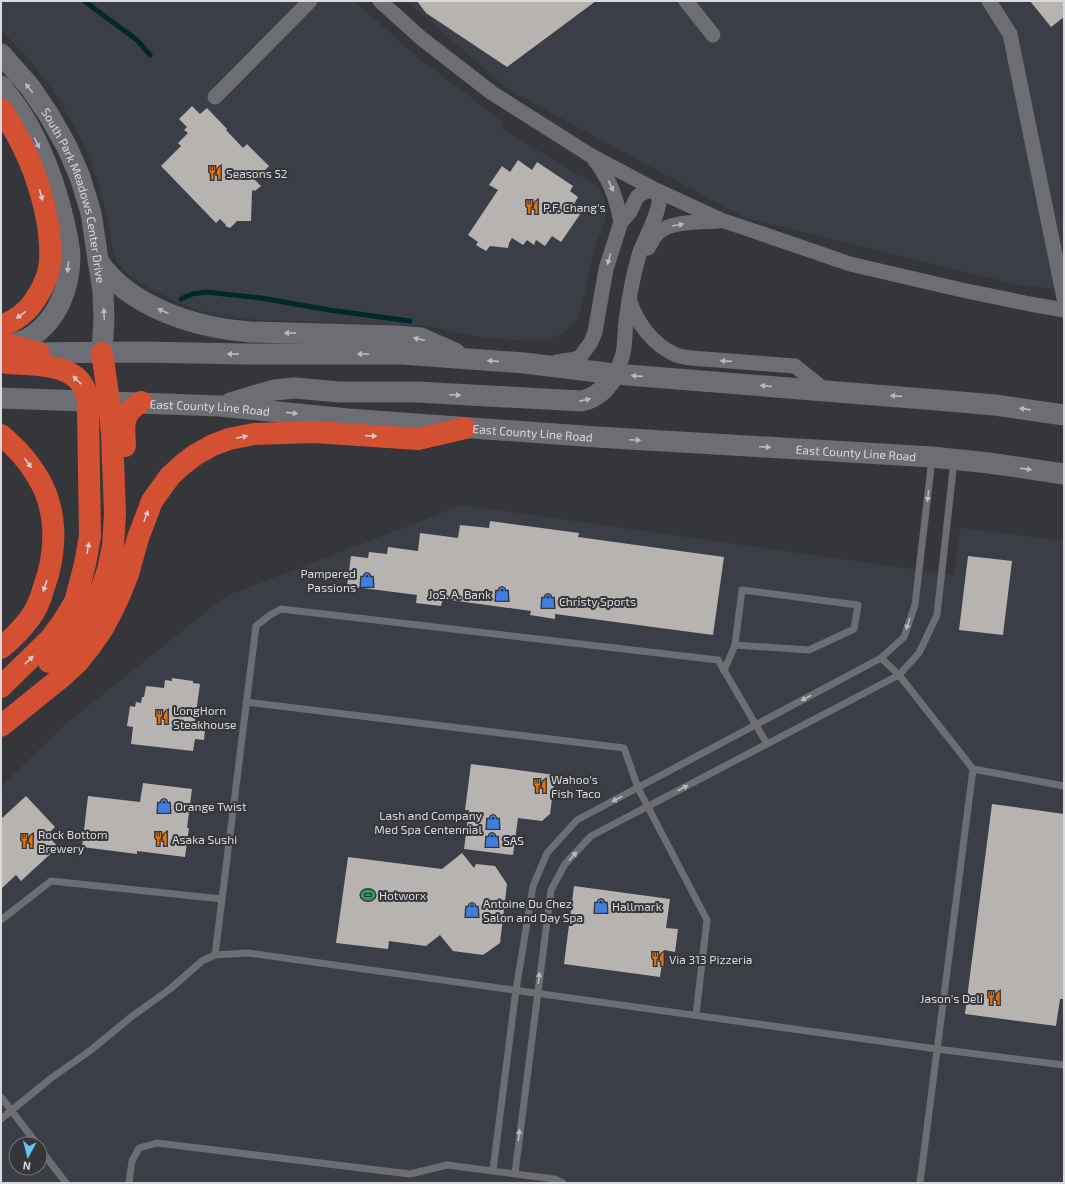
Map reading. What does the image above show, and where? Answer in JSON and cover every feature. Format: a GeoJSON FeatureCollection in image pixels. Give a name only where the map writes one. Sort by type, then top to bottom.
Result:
{"type":"FeatureCollection","features":[{"type":"Feature","properties":{"kind":"highway"},"geometry":{"type":"LineString","coordinates":[[1,109],[12,126],[34,170],[43,198],[50,241],[48,273],[42,291],[25,312],[8,324],[3,346],[8,363],[49,366],[61,369],[74,376],[81,383],[88,400],[91,512],[90,536],[85,564],[75,602],[62,623],[3,699]]}},
{"type":"Feature","properties":{"kind":"highway"},"geometry":{"type":"LineString","coordinates":[[3,346],[39,353]]}},
{"type":"Feature","properties":{"kind":"highway"},"geometry":{"type":"LineString","coordinates":[[3,699],[30,679],[55,656],[83,624],[93,608],[108,570],[113,546],[115,513],[109,401],[102,352]]}},
{"type":"Feature","properties":{"kind":"highway"},"geometry":{"type":"LineString","coordinates":[[3,699],[43,678],[65,658],[80,641],[103,606],[121,565],[126,547],[128,513],[124,428],[125,420],[130,410],[142,402]]}},
{"type":"Feature","properties":{"kind":"highway"},"geometry":{"type":"LineString","coordinates":[[1,726],[63,676],[78,662],[90,647],[103,628],[117,600],[128,574],[138,538],[152,501],[170,476],[199,453],[213,445],[229,439],[254,434],[314,432],[418,439],[465,428]]}},
{"type":"Feature","properties":{"kind":"highway"},"geometry":{"type":"LineString","coordinates":[[1,436],[18,450],[38,476],[48,500],[54,534],[47,580],[38,605],[22,629],[1,648]]}},
{"type":"Feature","properties":{"kind":"main road","name":"South Park Meadows Center Drive"},"geometry":{"type":"LineString","coordinates":[[1,54],[49,115],[67,147],[80,177],[91,213],[103,292],[104,319],[102,352]]}},
{"type":"Feature","properties":{"kind":"main road","name":"South Park Meadows Center Drive"},"geometry":{"type":"LineString","coordinates":[[1,86],[21,112],[37,141],[49,169],[59,198],[70,255],[65,287],[55,313],[44,326],[31,336],[24,340],[3,346]]}},
{"type":"Feature","properties":{"kind":"main road"},"geometry":{"type":"LineString","coordinates":[[98,261],[105,271],[117,283],[138,298],[154,307],[201,325],[234,331],[421,338],[468,359]]}},
{"type":"Feature","properties":{"kind":"main road"},"geometry":{"type":"LineString","coordinates":[[39,353],[141,352],[402,354],[524,363],[615,374],[995,405],[1064,415]]}},
{"type":"Feature","properties":{"kind":"main road"},"geometry":{"type":"LineString","coordinates":[[220,406],[274,390],[295,388],[339,392],[416,392],[581,401],[598,395],[605,389],[615,374]]}},
{"type":"Feature","properties":{"kind":"main road","name":"East County Line Road"},"geometry":{"type":"LineString","coordinates":[[1,398],[220,406],[348,419],[465,428],[932,457],[989,463],[1064,474]]}},
{"type":"Feature","properties":{"kind":"street"},"geometry":{"type":"LineString","coordinates":[[215,97],[310,1]]}},
{"type":"Feature","properties":{"kind":"street"},"geometry":{"type":"LineString","coordinates":[[380,1],[421,38],[492,93],[590,155],[654,190],[721,220],[850,264],[1024,303],[1064,310]]}},
{"type":"Feature","properties":{"kind":"street"},"geometry":{"type":"LineString","coordinates":[[686,1],[713,35]]}},
{"type":"Feature","properties":{"kind":"street"},"geometry":{"type":"LineString","coordinates":[[989,1],[1010,34],[1064,298]]}},
{"type":"Feature","properties":{"kind":"street"},"geometry":{"type":"LineString","coordinates":[[524,363],[554,362],[576,359],[581,356],[591,342],[595,332],[606,269],[620,222],[616,198],[610,183],[602,169],[590,155]]}},
{"type":"Feature","properties":{"kind":"street"},"geometry":{"type":"LineString","coordinates":[[620,222],[630,212],[638,196],[654,190]]}},
{"type":"Feature","properties":{"kind":"street"},"geometry":{"type":"LineString","coordinates":[[615,374],[620,365],[624,349],[625,327],[635,271],[640,252],[659,203],[659,199],[654,190]]}},
{"type":"Feature","properties":{"kind":"street"},"geometry":{"type":"LineString","coordinates":[[635,271],[654,237],[665,228],[691,222],[721,220]]}},
{"type":"Feature","properties":{"kind":"street"},"geometry":{"type":"LineString","coordinates":[[629,299],[632,310],[645,330],[662,348],[678,356],[708,360],[795,366],[826,391]]}},
{"type":"Feature","properties":{"kind":"lane"},"geometry":{"type":"LineString","coordinates":[[492,1170],[516,990],[533,886],[547,853],[577,820],[881,658],[904,636],[915,605],[932,457]]}},
{"type":"Feature","properties":{"kind":"lane"},"geometry":{"type":"LineString","coordinates":[[514,1174],[551,890],[565,864],[591,836],[899,675],[919,654],[937,615],[954,460]]}},
{"type":"Feature","properties":{"kind":"lane"},"geometry":{"type":"LineString","coordinates":[[724,671],[735,645],[742,590],[858,605],[854,629],[808,650],[735,645]]}},
{"type":"Feature","properties":{"kind":"lane"},"geometry":{"type":"LineString","coordinates":[[215,955],[256,626],[270,615],[281,609],[718,660],[766,744]]}},
{"type":"Feature","properties":{"kind":"lane"},"geometry":{"type":"LineString","coordinates":[[881,658],[899,675],[974,769],[1064,786]]}},
{"type":"Feature","properties":{"kind":"lane"},"geometry":{"type":"LineString","coordinates":[[246,702],[624,748],[638,788],[647,807],[707,920],[696,1015]]}},
{"type":"Feature","properties":{"kind":"lane"},"geometry":{"type":"LineString","coordinates":[[920,1183],[974,769]]}},
{"type":"Feature","properties":{"kind":"lane"},"geometry":{"type":"LineString","coordinates":[[1,920],[50,880],[222,899]]}},
{"type":"Feature","properties":{"kind":"lane"},"geometry":{"type":"LineString","coordinates":[[1,1119],[91,1050],[131,1017],[170,989],[202,961],[215,955],[248,953],[938,1049],[1064,1065]]}},
{"type":"Feature","properties":{"kind":"lane"},"geometry":{"type":"LineString","coordinates":[[1,1098],[31,1136]]}},
{"type":"Feature","properties":{"kind":"lane"},"geometry":{"type":"LineString","coordinates":[[129,1183],[132,1161],[139,1148],[157,1143],[410,1174],[447,1165],[554,1179],[563,1183]]}},
{"type":"Feature","properties":{"kind":"lane"},"geometry":{"type":"LineString","coordinates":[[48,1159],[66,1183]]}},
{"type":"Feature","properties":{"kind":"shaded area"},"geometry":{"type":"Polygon","coordinates":[[[1,1],[355,1],[411,52],[504,123],[501,128],[598,187],[604,198],[606,217],[596,245],[578,318],[575,323],[562,333],[548,340],[527,341],[472,336],[427,326],[235,318],[199,311],[151,289],[133,278],[118,264],[113,252],[108,221],[100,190],[84,145],[54,92],[29,60],[1,29],[1,1]]]}},
{"type":"Feature","properties":{"kind":"shaded area"},"geometry":{"type":"Polygon","coordinates":[[[407,1],[1064,1],[1064,290],[1019,285],[745,218],[509,90],[407,1]]]}},
{"type":"Feature","properties":{"kind":"shaded area"},"geometry":{"type":"Polygon","coordinates":[[[462,505],[954,575],[960,528],[1064,541],[1064,1183],[1,1183],[1,787],[65,724],[226,596],[462,505]]]}},
{"type":"Feature","properties":{"kind":"building"},"geometry":{"type":"Polygon","coordinates":[[[417,1],[596,1],[507,67],[426,13],[417,1]]]}},
{"type":"Feature","properties":{"kind":"building"},"geometry":{"type":"Polygon","coordinates":[[[1030,1],[1064,1],[1064,17],[1051,27],[1030,1]]]}},
{"type":"Feature","properties":{"kind":"building","name":"Seasons 52"},"geometry":{"type":"Polygon","coordinates":[[[192,106],[200,114],[207,108],[243,148],[247,144],[269,166],[255,180],[261,186],[255,191],[252,191],[251,221],[237,221],[230,228],[225,226],[226,225],[220,219],[216,223],[161,166],[181,146],[178,143],[188,133],[184,130],[187,127],[179,119],[192,106]]]}},
{"type":"Feature","properties":{"kind":"building","name":"P.F. Chang's"},"geometry":{"type":"Polygon","coordinates":[[[518,160],[532,170],[537,162],[573,186],[570,191],[578,197],[574,204],[583,210],[561,242],[552,236],[545,246],[536,240],[534,245],[527,240],[523,245],[512,238],[508,248],[490,246],[486,251],[476,245],[478,242],[468,235],[498,190],[489,185],[502,166],[510,172],[518,160]]]}},
{"type":"Feature","properties":{"kind":"building"},"geometry":{"type":"Polygon","coordinates":[[[490,521],[579,533],[578,537],[724,557],[713,635],[555,614],[555,619],[530,615],[531,611],[443,599],[441,606],[416,603],[417,595],[347,586],[351,556],[368,558],[369,552],[387,554],[388,547],[418,551],[420,533],[458,538],[460,525],[489,528],[490,521]]]}},
{"type":"Feature","properties":{"kind":"building"},"geometry":{"type":"Polygon","coordinates":[[[968,556],[1012,561],[1003,635],[959,630],[968,556]]]}},
{"type":"Feature","properties":{"kind":"building","name":"LongHorn Steakhouse"},"geometry":{"type":"Polygon","coordinates":[[[172,678],[193,681],[193,683],[200,684],[194,728],[205,730],[204,740],[195,739],[193,751],[131,744],[133,727],[127,726],[130,706],[135,707],[136,702],[141,703],[146,686],[164,688],[165,680],[172,681],[172,678]]]}},
{"type":"Feature","properties":{"kind":"building"},"geometry":{"type":"Polygon","coordinates":[[[471,764],[555,775],[550,814],[542,821],[518,818],[513,855],[464,849],[469,810],[465,810],[471,764]]]}},
{"type":"Feature","properties":{"kind":"building"},"geometry":{"type":"Polygon","coordinates":[[[143,783],[192,789],[185,857],[137,851],[137,854],[82,847],[88,796],[140,802],[143,783]]]}},
{"type":"Feature","properties":{"kind":"building","name":"Rock Bottom Brewery"},"geometry":{"type":"Polygon","coordinates":[[[26,796],[55,827],[47,835],[58,847],[21,881],[16,875],[1,889],[1,819],[26,796]]]}},
{"type":"Feature","properties":{"kind":"building"},"geometry":{"type":"Polygon","coordinates":[[[992,804],[1064,814],[1064,999],[1060,999],[1056,1026],[965,1014],[992,804]]]}},
{"type":"Feature","properties":{"kind":"building"},"geometry":{"type":"Polygon","coordinates":[[[462,853],[474,868],[476,864],[495,866],[507,884],[500,943],[483,955],[453,951],[440,935],[426,946],[389,941],[388,949],[336,943],[348,857],[442,869],[462,853]]]}},
{"type":"Feature","properties":{"kind":"building"},"geometry":{"type":"Polygon","coordinates":[[[574,886],[670,899],[666,928],[678,929],[675,952],[664,950],[660,977],[564,964],[574,886]]]}},
{"type":"Feature","properties":{"kind":"waterway"},"geometry":{"type":"LineString","coordinates":[[84,1],[137,40],[150,55]]}},
{"type":"Feature","properties":{"kind":"waterway"},"geometry":{"type":"LineString","coordinates":[[181,299],[192,294],[206,292],[261,298],[329,310],[410,321]]}},
{"type":"Feature","properties":{"kind":"place","name":"Seasons 52"},"geometry":{"type":"Point","coordinates":[215,173]}},
{"type":"Feature","properties":{"kind":"place","name":"P.F. Chang's"},"geometry":{"type":"Point","coordinates":[532,207]}},
{"type":"Feature","properties":{"kind":"place","name":"Pampered Passions"},"geometry":{"type":"Point","coordinates":[367,580]}},
{"type":"Feature","properties":{"kind":"place","name":"JoS. A. Bank"},"geometry":{"type":"Point","coordinates":[502,594]}},
{"type":"Feature","properties":{"kind":"place","name":"Christy Sports"},"geometry":{"type":"Point","coordinates":[548,601]}},
{"type":"Feature","properties":{"kind":"place","name":"LongHorn Steakhouse"},"geometry":{"type":"Point","coordinates":[162,717]}},
{"type":"Feature","properties":{"kind":"place","name":"Wahoo's Fish Taco"},"geometry":{"type":"Point","coordinates":[540,786]}},
{"type":"Feature","properties":{"kind":"place","name":"Orange Twist"},"geometry":{"type":"Point","coordinates":[164,806]}},
{"type":"Feature","properties":{"kind":"place","name":"Lash and Company Med Spa Centennial"},"geometry":{"type":"Point","coordinates":[493,822]}},
{"type":"Feature","properties":{"kind":"place","name":"Asaka Sushi"},"geometry":{"type":"Point","coordinates":[161,839]}},
{"type":"Feature","properties":{"kind":"place","name":"SAS"},"geometry":{"type":"Point","coordinates":[492,840]}},
{"type":"Feature","properties":{"kind":"place","name":"Rock Bottom Brewery"},"geometry":{"type":"Point","coordinates":[27,841]}},
{"type":"Feature","properties":{"kind":"place","name":"Hotworx"},"geometry":{"type":"Point","coordinates":[368,895]}},
{"type":"Feature","properties":{"kind":"place","name":"Hallmark"},"geometry":{"type":"Point","coordinates":[601,906]}},
{"type":"Feature","properties":{"kind":"place","name":"Antoine Du Chez Salon and Day Spa"},"geometry":{"type":"Point","coordinates":[472,910]}},
{"type":"Feature","properties":{"kind":"place","name":"Via 313 Pizzeria"},"geometry":{"type":"Point","coordinates":[658,959]}},
{"type":"Feature","properties":{"kind":"place","name":"Jason's Deli"},"geometry":{"type":"Point","coordinates":[994,998]}}]}
